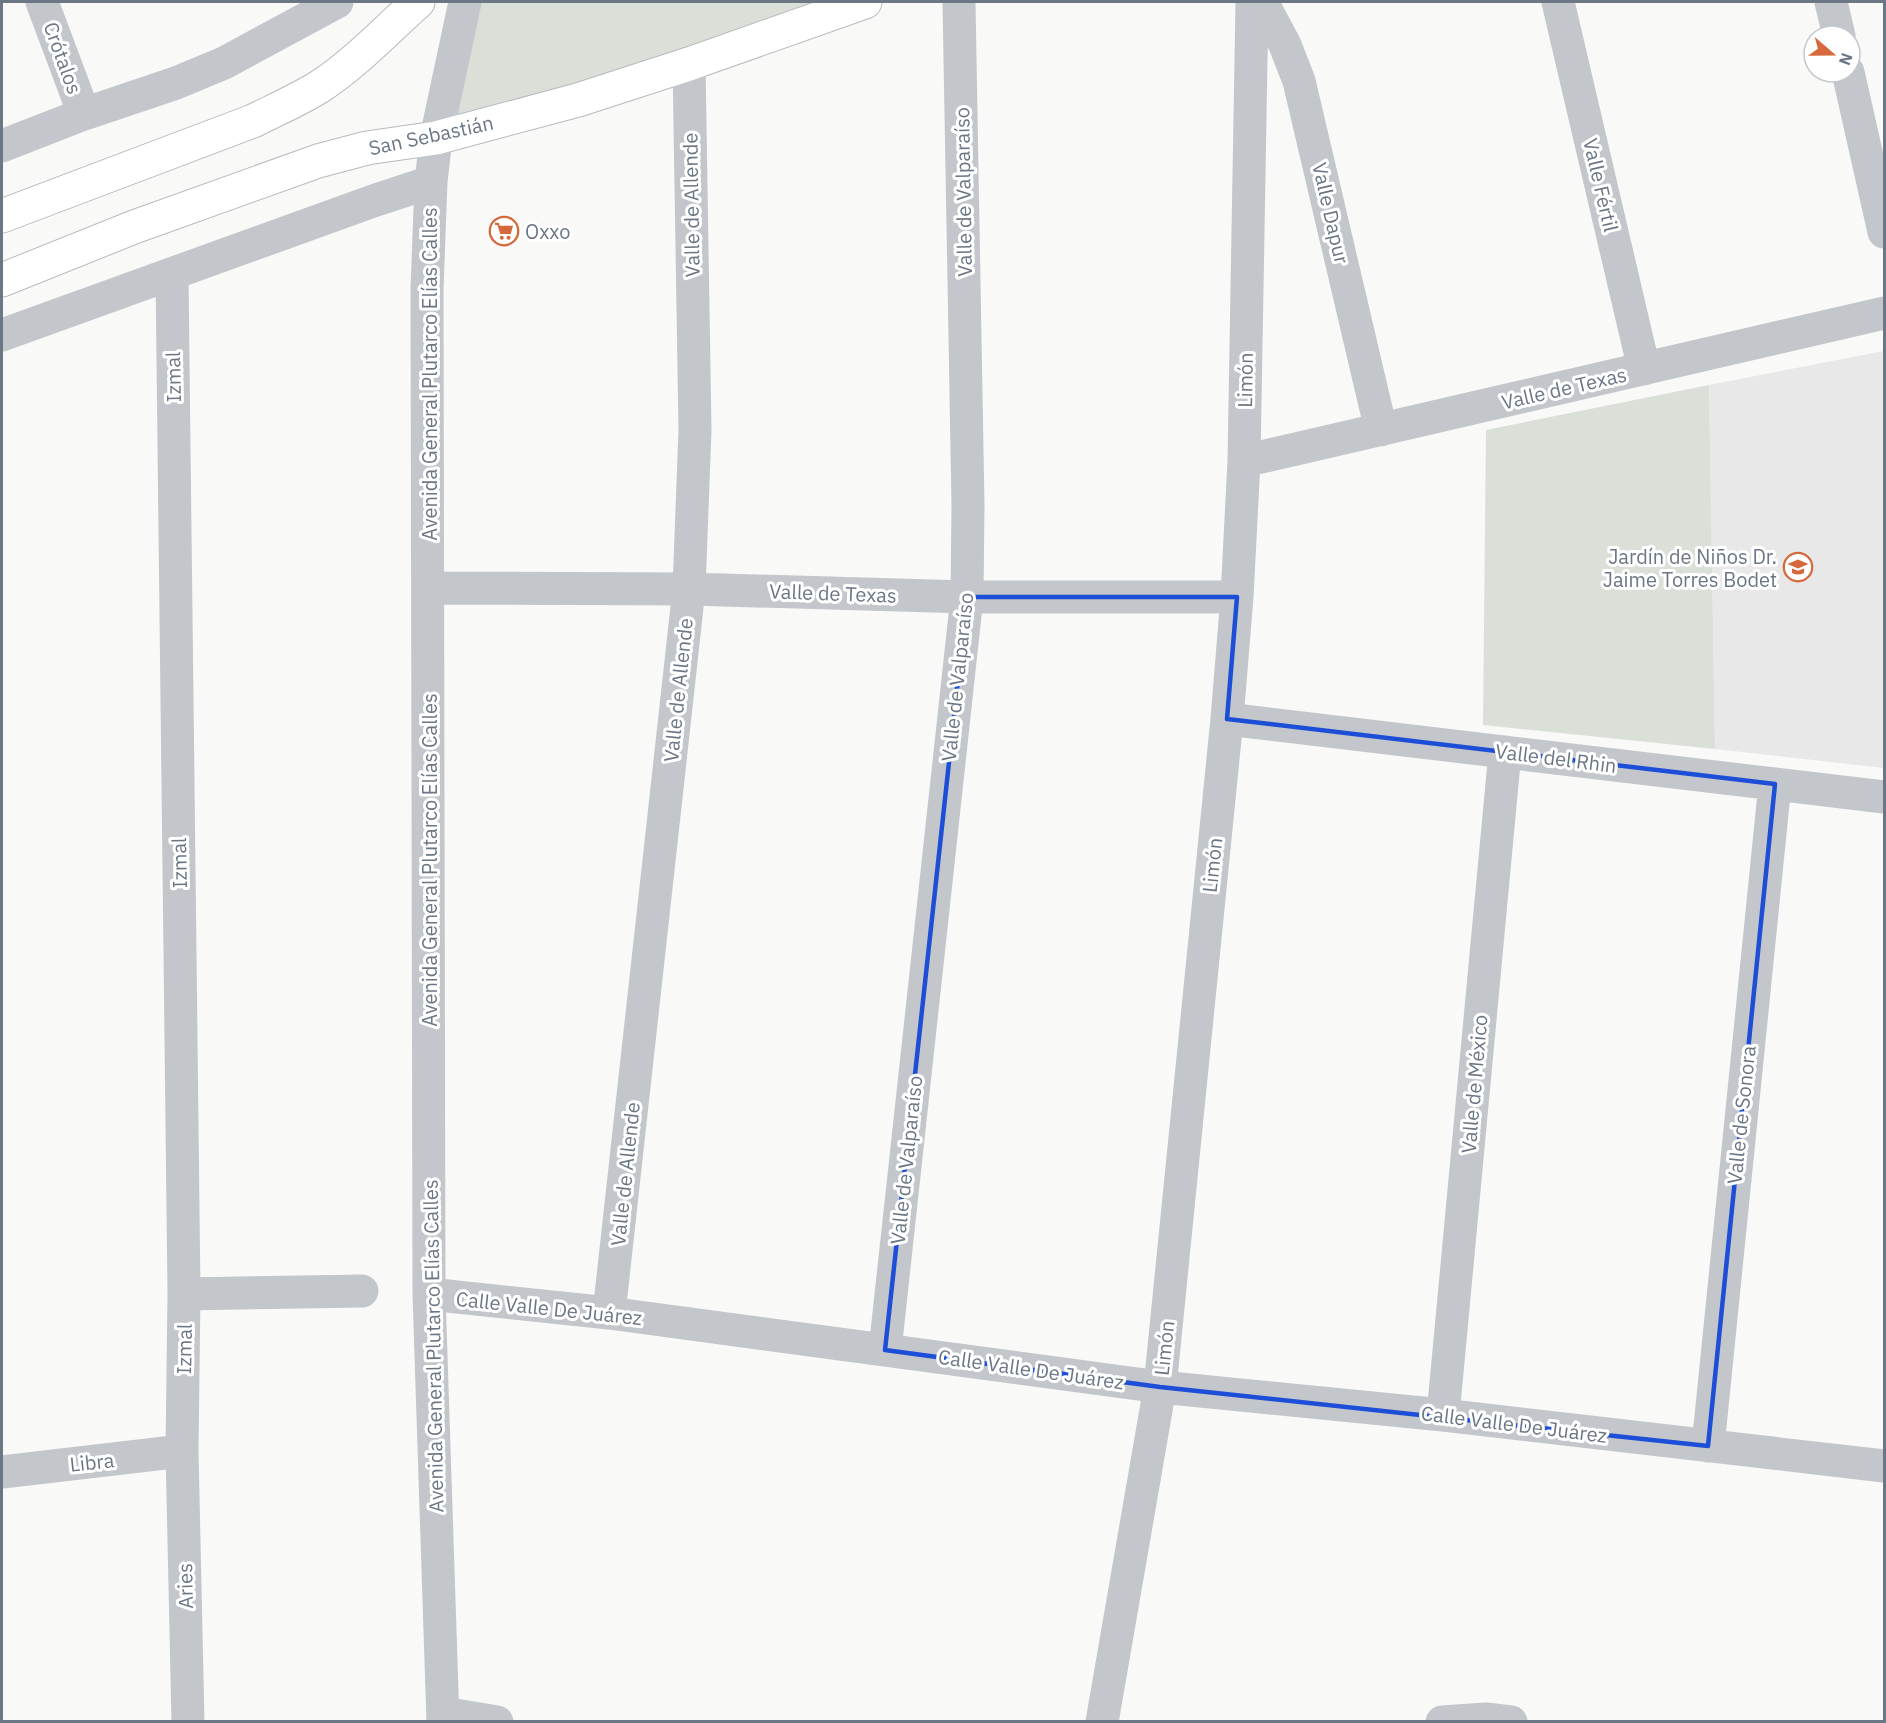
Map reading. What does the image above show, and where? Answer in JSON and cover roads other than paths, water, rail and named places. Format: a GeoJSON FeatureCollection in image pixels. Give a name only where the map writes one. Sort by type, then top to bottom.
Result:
{"type":"FeatureCollection","features":[{"type":"Feature","properties":{"kind":"main road"},"geometry":{"type":"LineString","coordinates":[[2,216],[253,121],[289,103],[319,87],[348,65],[418,2]]}},
{"type":"Feature","properties":{"kind":"main road","name":"San Sebastián"},"geometry":{"type":"LineString","coordinates":[[2,280],[134,227],[318,161],[367,148],[436,138],[578,100],[689,64],[865,2]]}},
{"type":"Feature","properties":{"kind":"street","name":"Crótalos"},"geometry":{"type":"LineString","coordinates":[[42,2],[84,114]]}},
{"type":"Feature","properties":{"kind":"street"},"geometry":{"type":"LineString","coordinates":[[2,146],[84,114],[176,83],[224,63],[338,2]]}},
{"type":"Feature","properties":{"kind":"street","name":"Avenida General Plutarco Elías Calles"},"geometry":{"type":"LineString","coordinates":[[443,1717],[429,1294],[427,289],[431,182],[436,138],[465,2]]}},
{"type":"Feature","properties":{"kind":"street","name":"Valle de Valparaíso"},"geometry":{"type":"LineString","coordinates":[[885,1350],[967,597],[968,505],[959,2]]}},
{"type":"Feature","properties":{"kind":"street","name":"Limón"},"geometry":{"type":"LineString","coordinates":[[1102,1722],[1160,1387],[1227,719],[1237,597],[1244,461],[1252,2]]}},
{"type":"Feature","properties":{"kind":"street","name":"Valle Dapur"},"geometry":{"type":"LineString","coordinates":[[1262,2],[1285,45],[1299,81],[1381,430]]}},
{"type":"Feature","properties":{"kind":"street","name":"Valle Fértil"},"geometry":{"type":"LineString","coordinates":[[1558,2],[1644,369]]}},
{"type":"Feature","properties":{"kind":"street"},"geometry":{"type":"LineString","coordinates":[[1832,2],[1837,24]]}},
{"type":"Feature","properties":{"kind":"street","name":"Valle de Allende"},"geometry":{"type":"LineString","coordinates":[[609,1314],[689,589],[695,430],[689,64]]}},
{"type":"Feature","properties":{"kind":"street"},"geometry":{"type":"LineString","coordinates":[[1851,84],[1884,232]]}},
{"type":"Feature","properties":{"kind":"street"},"geometry":{"type":"LineString","coordinates":[[2,336],[431,182]]}},
{"type":"Feature","properties":{"kind":"street","name":"Izmal"},"geometry":{"type":"LineString","coordinates":[[172,275],[184,1294],[182,1451]]}},
{"type":"Feature","properties":{"kind":"street","name":"Valle de Texas"},"geometry":{"type":"LineString","coordinates":[[1244,461],[1884,313]]}},
{"type":"Feature","properties":{"kind":"street","name":"Valle de Texas"},"geometry":{"type":"LineString","coordinates":[[429,588],[689,589],[967,597],[1237,597]]}},
{"type":"Feature","properties":{"kind":"street","name":"Valle del Rhin"},"geometry":{"type":"LineString","coordinates":[[1227,719],[1884,797]]}},
{"type":"Feature","properties":{"kind":"street","name":"Valle de México"},"geometry":{"type":"LineString","coordinates":[[1443,1415],[1505,752]]}},
{"type":"Feature","properties":{"kind":"street","name":"Valle de Sonora"},"geometry":{"type":"LineString","coordinates":[[1708,1446],[1774,784]]}},
{"type":"Feature","properties":{"kind":"street"},"geometry":{"type":"LineString","coordinates":[[184,1294],[362,1291]]}},
{"type":"Feature","properties":{"kind":"street","name":"Calle Valle De Juárez"},"geometry":{"type":"LineString","coordinates":[[429,1294],[609,1314],[1160,1387],[1443,1415],[1884,1466]]}},
{"type":"Feature","properties":{"kind":"street","name":"Libra"},"geometry":{"type":"LineString","coordinates":[[2,1472],[182,1451]]}},
{"type":"Feature","properties":{"kind":"street","name":"Aries"},"geometry":{"type":"LineString","coordinates":[[182,1451],[188,1722]]}},
{"type":"Feature","properties":{"kind":"street"},"geometry":{"type":"LineString","coordinates":[[443,1717],[497,1722]]}},
{"type":"Feature","properties":{"kind":"street"},"geometry":{"type":"LineString","coordinates":[[1442,1722],[1486,1719],[1511,1722]]}},
{"type":"Feature","properties":{"kind":"place","name":"Oxxo"},"geometry":{"type":"Point","coordinates":[504,231]}},
{"type":"Feature","properties":{"kind":"place","name":"Jardín de Niños Dr. Jaime Torres Bodet"},"geometry":{"type":"Point","coordinates":[1798,567]}}]}
